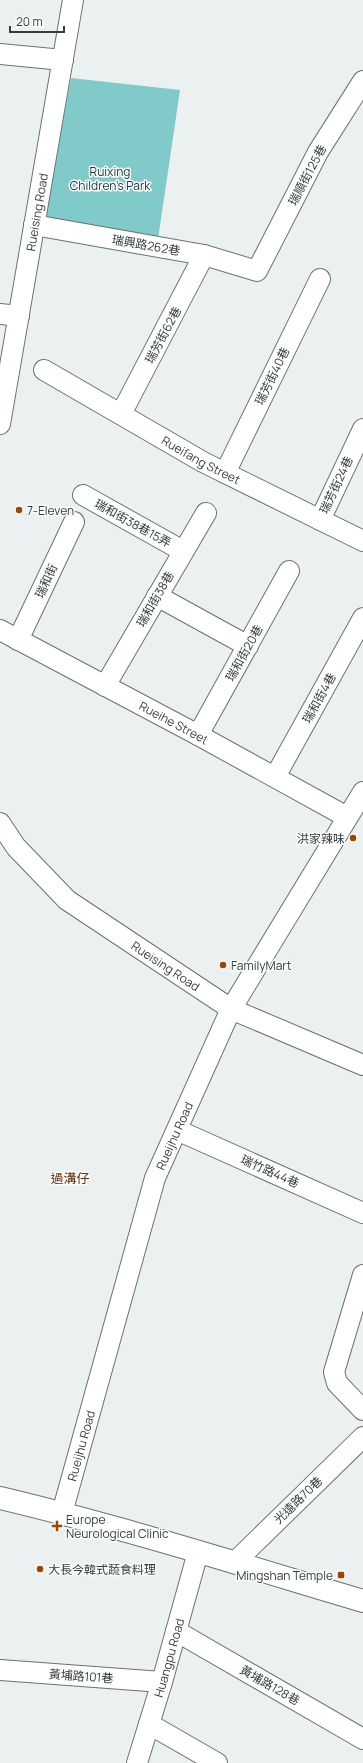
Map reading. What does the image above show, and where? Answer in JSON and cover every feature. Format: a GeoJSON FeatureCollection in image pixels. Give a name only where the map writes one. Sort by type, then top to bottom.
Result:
{"type":"FeatureCollection","features":[{"type":"Feature","properties":{"kind":"main road"},"geometry":{"type":"LineString","coordinates":[[0,1498],[62,1513],[363,1602]]}},
{"type":"Feature","properties":{"kind":"street","name":"Rueising Road"},"geometry":{"type":"LineString","coordinates":[[0,424],[9,315],[34,225],[73,0]]}},
{"type":"Feature","properties":{"kind":"street"},"geometry":{"type":"LineString","coordinates":[[0,54],[63,60]]}},
{"type":"Feature","properties":{"kind":"street","name":"瑞順街125巷"},"geometry":{"type":"LineString","coordinates":[[256,271],[318,152],[363,82]]}},
{"type":"Feature","properties":{"kind":"street","name":"瑞興路262巷"},"geometry":{"type":"LineString","coordinates":[[34,225],[204,255],[256,271]]}},
{"type":"Feature","properties":{"kind":"street","name":"瑞芳街62巷"},"geometry":{"type":"LineString","coordinates":[[121,414],[204,255]]}},
{"type":"Feature","properties":{"kind":"street","name":"瑞芳街40巷"},"geometry":{"type":"LineString","coordinates":[[225,473],[320,279]]}},
{"type":"Feature","properties":{"kind":"street","name":"Rueifang Street"},"geometry":{"type":"LineString","coordinates":[[44,370],[225,473],[363,541]]}},
{"type":"Feature","properties":{"kind":"street","name":"瑞芳街24巷"},"geometry":{"type":"LineString","coordinates":[[320,520],[363,429]]}},
{"type":"Feature","properties":{"kind":"street","name":"瑞和街38巷15弄"},"geometry":{"type":"LineString","coordinates":[[83,495],[183,551]]}},
{"type":"Feature","properties":{"kind":"street","name":"瑞和街38巷"},"geometry":{"type":"LineString","coordinates":[[105,686],[206,513]]}},
{"type":"Feature","properties":{"kind":"street","name":"瑞和街"},"geometry":{"type":"LineString","coordinates":[[18,640],[74,522]]}},
{"type":"Feature","properties":{"kind":"street","name":"瑞和街20巷"},"geometry":{"type":"LineString","coordinates":[[198,735],[289,570]]}},
{"type":"Feature","properties":{"kind":"street"},"geometry":{"type":"LineString","coordinates":[[157,596],[248,646]]}},
{"type":"Feature","properties":{"kind":"street","name":"瑞和街4巷"},"geometry":{"type":"LineString","coordinates":[[275,777],[363,618]]}},
{"type":"Feature","properties":{"kind":"street","name":"Rueihe Street"},"geometry":{"type":"LineString","coordinates":[[0,630],[198,735],[347,818]]}},
{"type":"Feature","properties":{"kind":"street","name":"Rueijhu Road"},"geometry":{"type":"LineString","coordinates":[[62,1513],[155,1178],[231,1009],[363,792]]}},
{"type":"Feature","properties":{"kind":"street","name":"Rueising Road"},"geometry":{"type":"LineString","coordinates":[[0,823],[16,847],[67,900],[231,1009],[363,1065]]}},
{"type":"Feature","properties":{"kind":"street","name":"瑞竹路44巷"},"geometry":{"type":"LineString","coordinates":[[177,1130],[363,1213]]}},
{"type":"Feature","properties":{"kind":"street"},"geometry":{"type":"LineString","coordinates":[[363,1274],[334,1372],[337,1383],[363,1410]]}},
{"type":"Feature","properties":{"kind":"street","name":"光遠路70巷"},"geometry":{"type":"LineString","coordinates":[[234,1563],[363,1437]]}},
{"type":"Feature","properties":{"kind":"street","name":"Huangpu Road"},"geometry":{"type":"LineString","coordinates":[[137,1763],[150,1724],[198,1552]]}},
{"type":"Feature","properties":{"kind":"street","name":"黃埔路128巷"},"geometry":{"type":"LineString","coordinates":[[176,1631],[363,1739]]}},
{"type":"Feature","properties":{"kind":"street","name":"黃埔路101巷"},"geometry":{"type":"LineString","coordinates":[[0,1670],[162,1682]]}},
{"type":"Feature","properties":{"kind":"street"},"geometry":{"type":"LineString","coordinates":[[150,1724],[217,1763]]}},
{"type":"Feature","properties":{"kind":"green space","name":"Ruixing Children's Park"},"geometry":{"type":"Polygon","coordinates":[[[71,78],[180,90],[157,246],[44,222],[71,78]]]}},
{"type":"Feature","properties":{"kind":"place","name":"7-Eleven"},"geometry":{"type":"Point","coordinates":[19,510]}},
{"type":"Feature","properties":{"kind":"place","name":"洪家辣味"},"geometry":{"type":"Point","coordinates":[353,838]}},
{"type":"Feature","properties":{"kind":"place","name":"FamilyMart"},"geometry":{"type":"Point","coordinates":[223,965]}},
{"type":"Feature","properties":{"kind":"place","name":"Europe Neurological Clinic"},"geometry":{"type":"Point","coordinates":[57,1526]}},
{"type":"Feature","properties":{"kind":"place","name":"大長今韓式蔬食料理"},"geometry":{"type":"Point","coordinates":[40,1569]}},
{"type":"Feature","properties":{"kind":"place","name":"Mingshan Temple"},"geometry":{"type":"Point","coordinates":[341,1575]}},
{"type":"Feature","properties":{"kind":"district","name":"過溝仔"},"geometry":{"type":"Point","coordinates":[70,1178]}}]}
